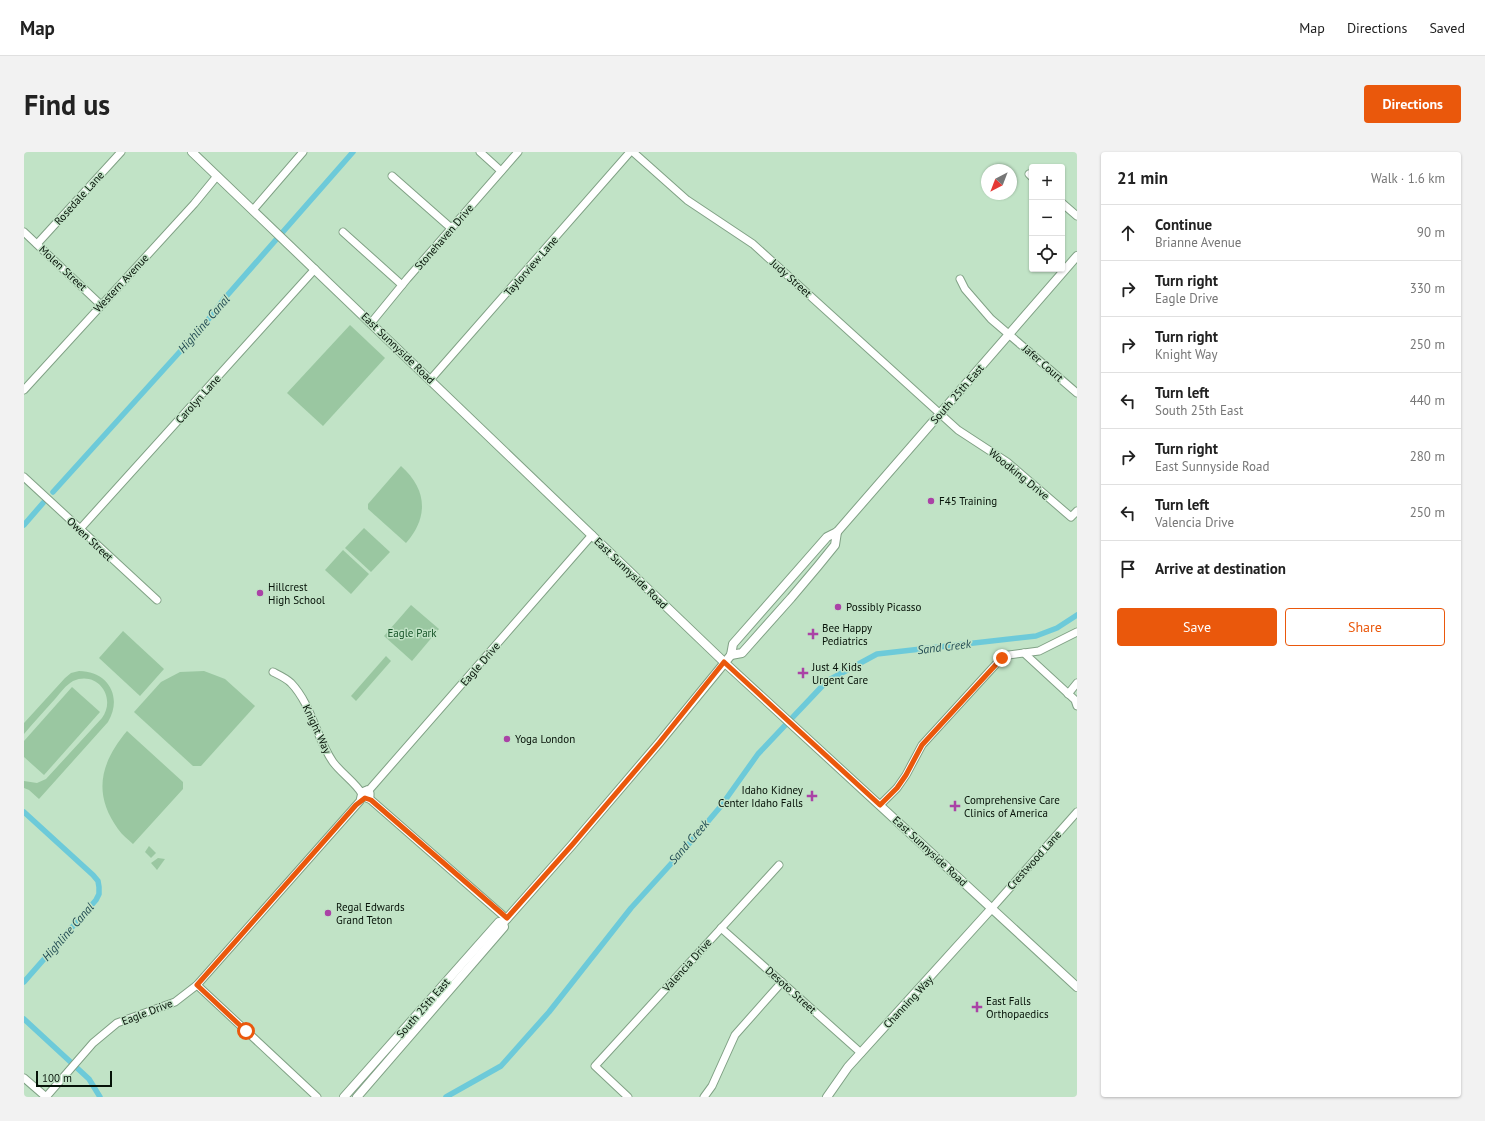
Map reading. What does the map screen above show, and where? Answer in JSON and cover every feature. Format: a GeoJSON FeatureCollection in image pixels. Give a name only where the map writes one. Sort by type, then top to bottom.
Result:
{"type":"FeatureCollection","features":[{"type":"Feature","properties":{"kind":"main road","name":"East Sunnyside Road"},"geometry":{"type":"LineString","coordinates":[[192,152],[724,662],[1077,987]]}},
{"type":"Feature","properties":{"kind":"main road","name":"South 25th East"},"geometry":{"type":"LineString","coordinates":[[356,1097],[499,922],[505,921],[659,743],[730,655],[733,644],[827,537],[838,532],[1077,256]]}},
{"type":"Feature","properties":{"kind":"main road","name":"South 25th East"},"geometry":{"type":"LineString","coordinates":[[730,655],[742,653],[791,598],[835,545],[838,532]]}},
{"type":"Feature","properties":{"kind":"main road","name":"Channing Way"},"geometry":{"type":"LineString","coordinates":[[827,1097],[848,1067],[992,908]]}},
{"type":"Feature","properties":{"kind":"main road","name":"South 25th East"},"geometry":{"type":"LineString","coordinates":[[344,1097],[423,1014]]}},
{"type":"Feature","properties":{"kind":"main road"},"geometry":{"type":"LineString","coordinates":[[352,1097],[358,1088],[360,1079]]}},
{"type":"Feature","properties":{"kind":"street","name":"Rosedale Lane"},"geometry":{"type":"LineString","coordinates":[[37,244],[121,152]]}},
{"type":"Feature","properties":{"kind":"street"},"geometry":{"type":"LineString","coordinates":[[253,210],[303,152]]}},
{"type":"Feature","properties":{"kind":"street"},"geometry":{"type":"LineString","coordinates":[[480,152],[501,171]]}},
{"type":"Feature","properties":{"kind":"street","name":"Stonehaven Drive"},"geometry":{"type":"LineString","coordinates":[[371,323],[451,228],[518,152]]}},
{"type":"Feature","properties":{"kind":"street","name":"Taylorview Lane"},"geometry":{"type":"LineString","coordinates":[[430,380],[632,152]]}},
{"type":"Feature","properties":{"kind":"street","name":"Judy Street"},"geometry":{"type":"LineString","coordinates":[[632,152],[687,200],[753,244],[940,413]]}},
{"type":"Feature","properties":{"kind":"street","name":"Western Avenue"},"geometry":{"type":"LineString","coordinates":[[24,390],[194,204],[217,176]]}},
{"type":"Feature","properties":{"kind":"street"},"geometry":{"type":"LineString","coordinates":[[392,176],[451,228]]}},
{"type":"Feature","properties":{"kind":"street"},"geometry":{"type":"LineString","coordinates":[[1065,206],[1077,216]]}},
{"type":"Feature","properties":{"kind":"street","name":"Molen Street"},"geometry":{"type":"LineString","coordinates":[[24,232],[101,305]]}},
{"type":"Feature","properties":{"kind":"street"},"geometry":{"type":"LineString","coordinates":[[343,232],[402,285]]}},
{"type":"Feature","properties":{"kind":"street","name":"Carolyn Lane"},"geometry":{"type":"LineString","coordinates":[[80,529],[315,269]]}},
{"type":"Feature","properties":{"kind":"street","name":"Jafer Court"},"geometry":{"type":"LineString","coordinates":[[960,279],[965,290],[991,319],[1077,393]]}},
{"type":"Feature","properties":{"kind":"street","name":"Woodking Drive"},"geometry":{"type":"LineString","coordinates":[[940,413],[969,438],[1007,462],[1071,517],[1077,511]]}},
{"type":"Feature","properties":{"kind":"street","name":"Owen Street"},"geometry":{"type":"LineString","coordinates":[[24,477],[157,600]]}},
{"type":"Feature","properties":{"kind":"street","name":"Eagle Drive"},"geometry":{"type":"LineString","coordinates":[[46,1097],[84,1052],[117,1023],[175,1002],[197,985],[366,795],[592,535]]}},
{"type":"Feature","properties":{"kind":"street"},"geometry":{"type":"LineString","coordinates":[[880,805],[897,788],[906,775],[922,745],[997,663],[1009,655],[1039,651],[1077,632]]}},
{"type":"Feature","properties":{"kind":"street"},"geometry":{"type":"LineString","coordinates":[[1024,653],[1075,700],[1077,706]]}},
{"type":"Feature","properties":{"kind":"street","name":"Knight Way"},"geometry":{"type":"LineString","coordinates":[[273,672],[287,680],[296,690],[306,705],[322,744],[332,761],[350,782],[505,921]]}},
{"type":"Feature","properties":{"kind":"street"},"geometry":{"type":"LineString","coordinates":[[1068,694],[1077,683]]}},
{"type":"Feature","properties":{"kind":"street","name":"Crestwood Lane"},"geometry":{"type":"LineString","coordinates":[[992,908],[1077,812]]}},
{"type":"Feature","properties":{"kind":"street","name":"Valencia Drive"},"geometry":{"type":"LineString","coordinates":[[628,1097],[595,1066],[779,865]]}},
{"type":"Feature","properties":{"kind":"street","name":"Desoto Street"},"geometry":{"type":"LineString","coordinates":[[721,928],[861,1053]]}},
{"type":"Feature","properties":{"kind":"street"},"geometry":{"type":"LineString","coordinates":[[704,1097],[712,1086],[735,1035],[782,982]]}},
{"type":"Feature","properties":{"kind":"street"},"geometry":{"type":"LineString","coordinates":[[197,985],[317,1097]]}},
{"type":"Feature","properties":{"kind":"street"},"geometry":{"type":"LineString","coordinates":[[24,1078],[46,1097]]}},
{"type":"Feature","properties":{"kind":"green space"},"geometry":{"type":"Polygon","coordinates":[[[350,325],[385,358],[323,426],[287,393],[350,325]]]}},
{"type":"Feature","properties":{"kind":"green space"},"geometry":{"type":"Polygon","coordinates":[[[401,466],[416,484],[422,503],[419,523],[406,543],[368,509],[368,504],[401,466]]]}},
{"type":"Feature","properties":{"kind":"green space"},"geometry":{"type":"Polygon","coordinates":[[[364,528],[390,552],[371,572],[345,548],[364,528]]]}},
{"type":"Feature","properties":{"kind":"green space"},"geometry":{"type":"Polygon","coordinates":[[[343,550],[369,574],[351,594],[325,570],[343,550]]]}},
{"type":"Feature","properties":{"kind":"green space","name":"Eagle Park"},"geometry":{"type":"Polygon","coordinates":[[[411,605],[439,629],[412,661],[384,636],[411,605]]]}},
{"type":"Feature","properties":{"kind":"green space"},"geometry":{"type":"Polygon","coordinates":[[[123,631],[164,669],[140,696],[99,658],[123,631]]]}},
{"type":"Feature","properties":{"kind":"green space"},"geometry":{"type":"Polygon","coordinates":[[[386,656],[391,661],[356,701],[351,696],[386,656]]]}},
{"type":"Feature","properties":{"kind":"green space"},"geometry":{"type":"Polygon","coordinates":[[[79,671],[98,675],[110,687],[114,703],[112,713],[108,722],[39,799],[29,790],[24,788],[24,781],[37,783],[46,779],[102,718],[106,710],[106,694],[97,682],[90,679],[73,681],[63,689],[24,734],[24,723],[65,678],[71,673],[79,671]]]}},
{"type":"Feature","properties":{"kind":"green space"},"geometry":{"type":"Polygon","coordinates":[[[204,671],[225,679],[255,706],[201,766],[193,766],[134,712],[161,682],[180,672],[204,671]]]}},
{"type":"Feature","properties":{"kind":"green space"},"geometry":{"type":"Polygon","coordinates":[[[72,687],[100,712],[44,775],[24,757],[24,741],[72,687]]]}},
{"type":"Feature","properties":{"kind":"green space"},"geometry":{"type":"Polygon","coordinates":[[[127,731],[183,782],[183,789],[133,844],[123,835],[110,816],[105,803],[103,790],[103,778],[106,766],[111,754],[127,731]]]}},
{"type":"Feature","properties":{"kind":"green space"},"geometry":{"type":"Polygon","coordinates":[[[149,846],[156,853],[151,858],[145,852],[149,846]]]}},
{"type":"Feature","properties":{"kind":"green space"},"geometry":{"type":"Polygon","coordinates":[[[158,858],[165,859],[157,870],[151,863],[158,858]]]}},
{"type":"Feature","properties":{"kind":"waterway","name":"Highline Canal"},"geometry":{"type":"LineString","coordinates":[[53,492],[204,325],[224,299],[353,152]]}},
{"type":"Feature","properties":{"kind":"waterway","name":"Highline Canal"},"geometry":{"type":"LineString","coordinates":[[24,525],[43,503]]}},
{"type":"Feature","properties":{"kind":"waterway","name":"Sand Creek"},"geometry":{"type":"LineString","coordinates":[[446,1097],[501,1066],[549,1012],[631,908],[721,806],[758,754],[827,681],[877,654],[1036,636],[1057,628],[1077,615]]}},
{"type":"Feature","properties":{"kind":"waterway","name":"Highline Canal"},"geometry":{"type":"LineString","coordinates":[[24,812],[93,875],[98,881],[99,887],[99,894],[96,900],[24,982]]}},
{"type":"Feature","properties":{"kind":"waterway","name":"Highline Canal"},"geometry":{"type":"LineString","coordinates":[[24,1019],[89,1079],[100,1097]]}},
{"type":"Feature","properties":{"kind":"place","name":"F45 Training"},"geometry":{"type":"Point","coordinates":[931,501]}},
{"type":"Feature","properties":{"kind":"place","name":"Hillcrest High School"},"geometry":{"type":"Point","coordinates":[260,593]}},
{"type":"Feature","properties":{"kind":"place","name":"Possibly Picasso"},"geometry":{"type":"Point","coordinates":[838,607]}},
{"type":"Feature","properties":{"kind":"place","name":"Bee Happy Pediatrics"},"geometry":{"type":"Point","coordinates":[813,634]}},
{"type":"Feature","properties":{"kind":"place","name":"Just 4 Kids Urgent Care"},"geometry":{"type":"Point","coordinates":[803,673]}},
{"type":"Feature","properties":{"kind":"place","name":"Yoga London"},"geometry":{"type":"Point","coordinates":[507,739]}},
{"type":"Feature","properties":{"kind":"place","name":"Idaho Kidney Center Idaho Falls"},"geometry":{"type":"Point","coordinates":[812,796]}},
{"type":"Feature","properties":{"kind":"place","name":"Comprehensive Care Clinics of America"},"geometry":{"type":"Point","coordinates":[955,806]}},
{"type":"Feature","properties":{"kind":"place","name":"Regal Edwards Grand Teton"},"geometry":{"type":"Point","coordinates":[328,913]}},
{"type":"Feature","properties":{"kind":"place","name":"East Falls Orthopaedics"},"geometry":{"type":"Point","coordinates":[977,1007]}},
{"type":"Feature","properties":{"kind":"route"},"geometry":{"type":"LineString","coordinates":[[246,1031],[197,985],[356,805],[365,798],[371,800],[507,918],[572,845],[659,743],[724,662],[880,805],[897,788],[906,775],[922,745],[1002,658]]}}]}
